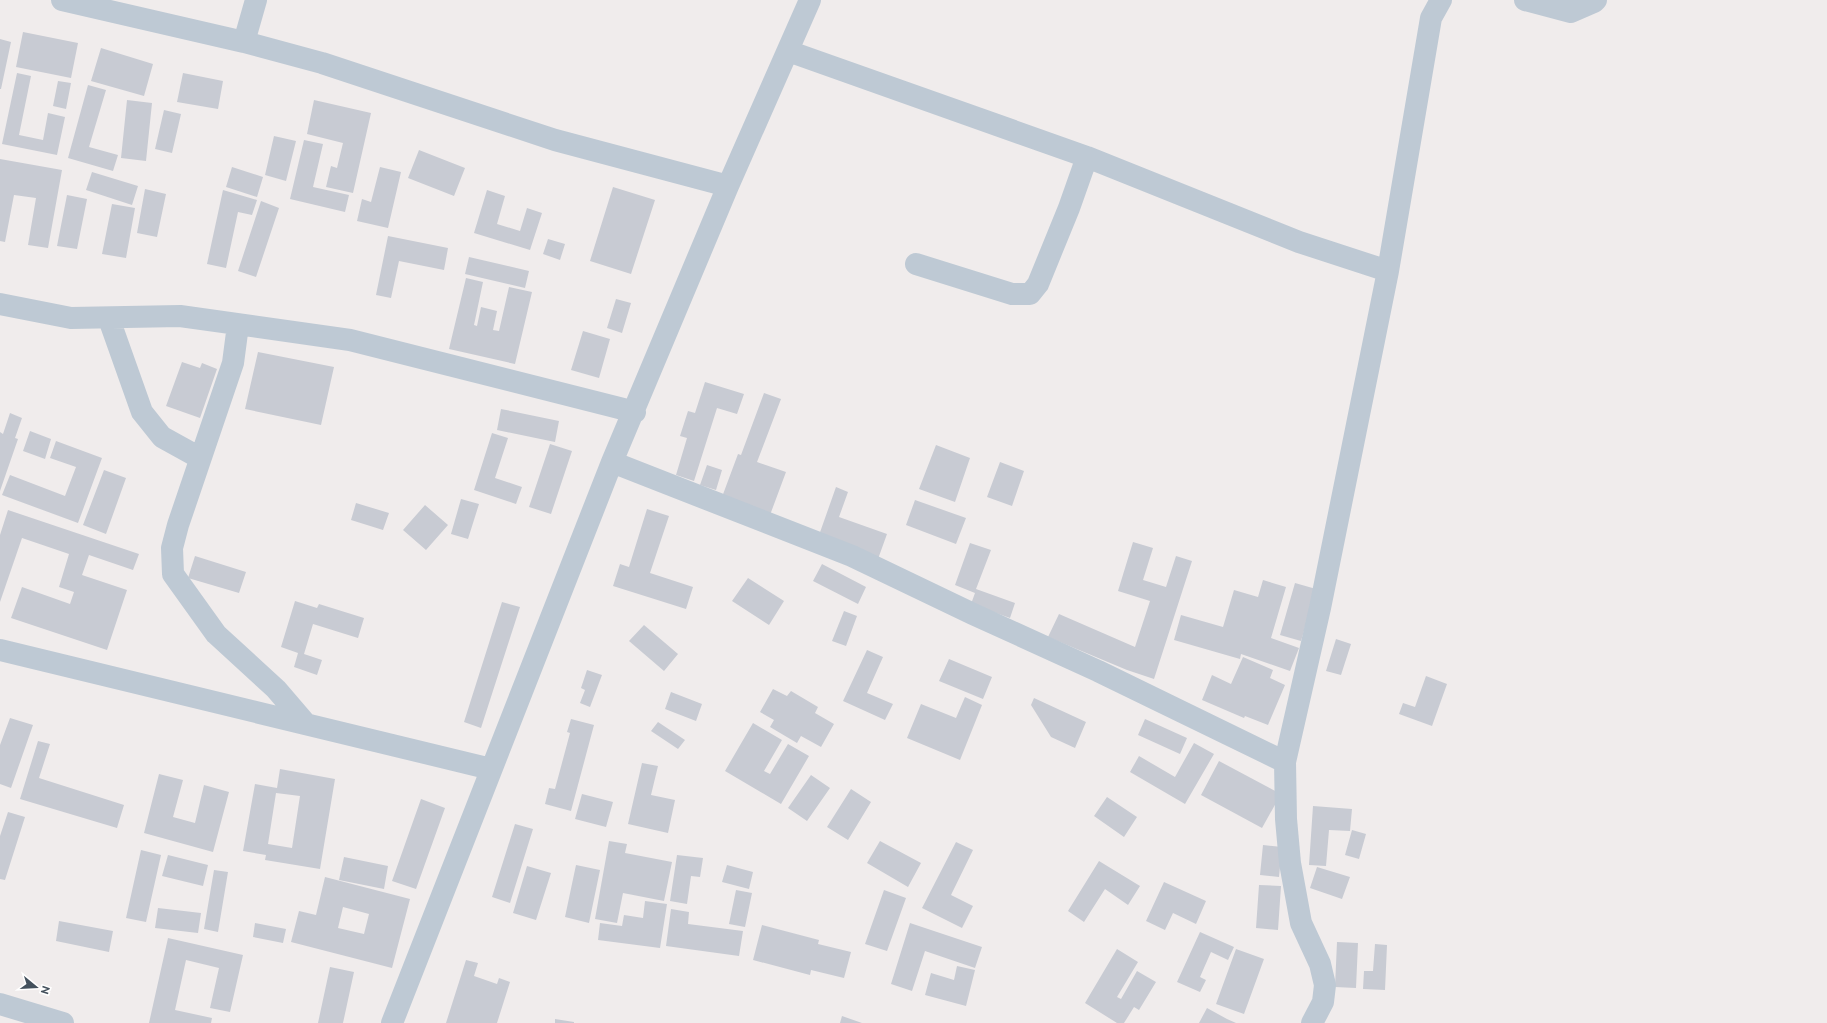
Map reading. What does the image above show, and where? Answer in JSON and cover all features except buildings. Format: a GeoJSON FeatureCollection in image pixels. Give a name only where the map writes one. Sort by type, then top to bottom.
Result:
{"type":"FeatureCollection","features":[{"type":"Feature","properties":{"kind":"street"},"geometry":{"type":"LineString","coordinates":[[62,0],[244,42],[322,63],[555,140],[728,186]]}},
{"type":"Feature","properties":{"kind":"street"},"geometry":{"type":"LineString","coordinates":[[244,42],[256,0]]}},
{"type":"Feature","properties":{"kind":"street"},"geometry":{"type":"LineString","coordinates":[[392,1023],[612,462],[635,412],[728,186],[810,0]]}},
{"type":"Feature","properties":{"kind":"street"},"geometry":{"type":"LineString","coordinates":[[1312,1023],[1323,1002],[1325,985],[1320,964],[1301,923],[1290,863],[1286,819],[1286,762],[1322,600],[1388,271],[1431,18],[1441,0]]}},
{"type":"Feature","properties":{"kind":"street"},"geometry":{"type":"LineString","coordinates":[[1525,0],[1571,12],[1596,0]]}},
{"type":"Feature","properties":{"kind":"street"},"geometry":{"type":"LineString","coordinates":[[788,51],[1087,157],[1299,242],[1388,271]]}},
{"type":"Feature","properties":{"kind":"street"},"geometry":{"type":"LineString","coordinates":[[916,264],[1012,294],[1030,294],[1038,284],[1069,208],[1087,157]]}},
{"type":"Feature","properties":{"kind":"street"},"geometry":{"type":"LineString","coordinates":[[0,304],[71,318],[109,319],[180,316],[350,340],[635,412]]}},
{"type":"Feature","properties":{"kind":"street"},"geometry":{"type":"LineString","coordinates":[[109,319],[142,412],[162,437],[200,458]]}},
{"type":"Feature","properties":{"kind":"street"},"geometry":{"type":"LineString","coordinates":[[238,325],[233,363],[200,458],[172,548],[173,574],[216,634],[276,689],[306,724]]}},
{"type":"Feature","properties":{"kind":"street"},"geometry":{"type":"LineString","coordinates":[[612,462],[852,556],[973,614],[1098,670],[1286,762]]}},
{"type":"Feature","properties":{"kind":"street"},"geometry":{"type":"LineString","coordinates":[[0,650],[491,769]]}},
{"type":"Feature","properties":{"kind":"street"},"geometry":{"type":"LineString","coordinates":[[0,1004],[63,1023]]}}]}
